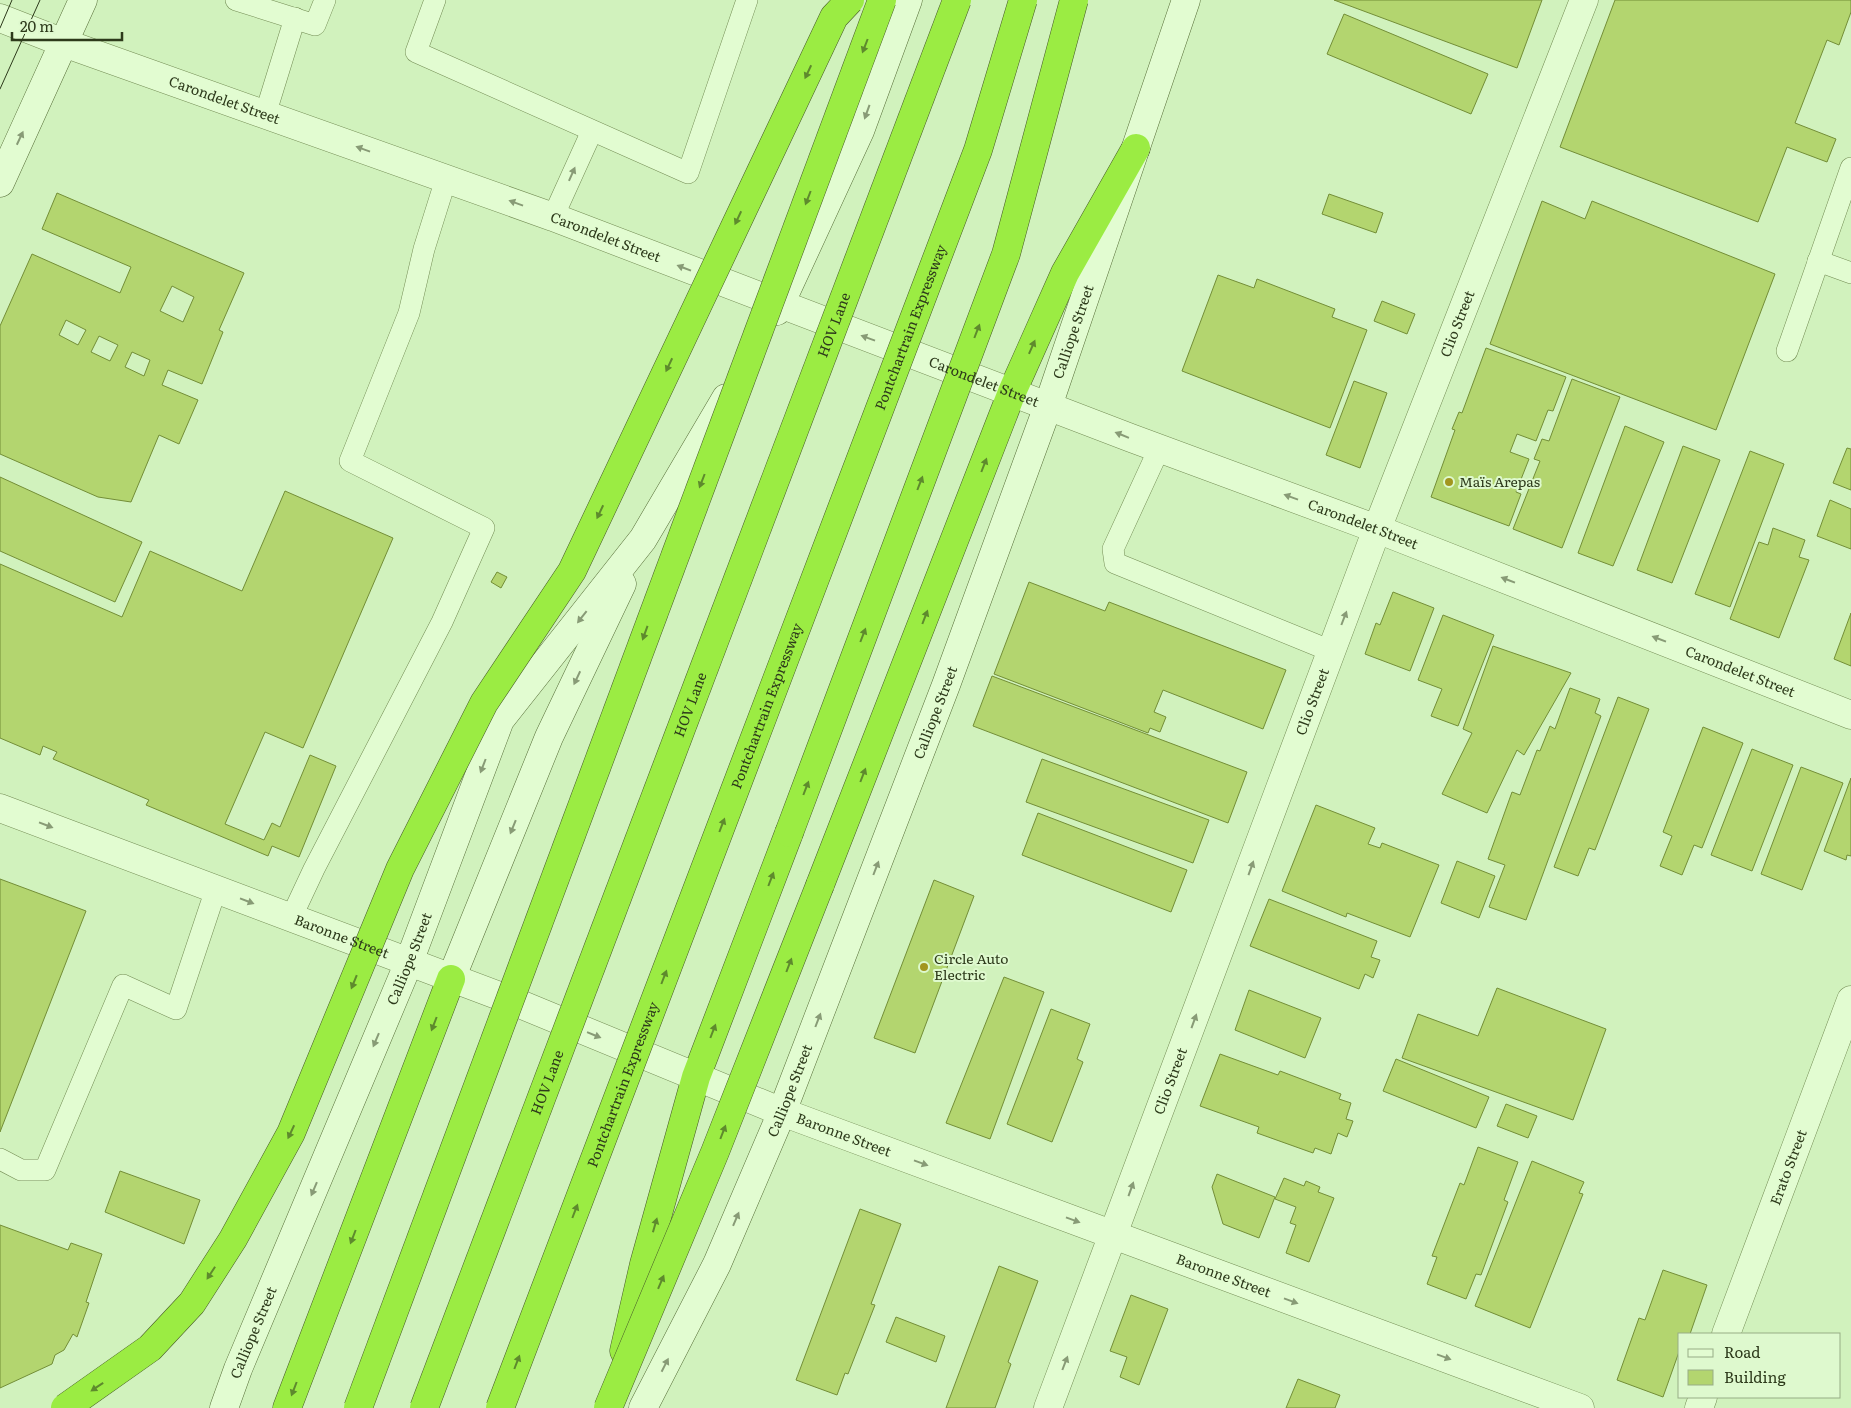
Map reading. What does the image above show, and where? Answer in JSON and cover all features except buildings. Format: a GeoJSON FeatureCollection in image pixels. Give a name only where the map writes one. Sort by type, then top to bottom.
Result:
{"type":"FeatureCollection","features":[{"type":"Feature","properties":{"kind":"highway"},"geometry":{"type":"LineString","coordinates":[[65,1408],[150,1348],[192,1302],[233,1239],[291,1133],[400,869],[484,703],[572,571],[834,17],[850,0]]}},
{"type":"Feature","properties":{"kind":"highway"},"geometry":{"type":"LineString","coordinates":[[358,1408],[882,0]]}},
{"type":"Feature","properties":{"kind":"highway","name":"HOV Lane"},"geometry":{"type":"LineString","coordinates":[[424,1408],[957,0]]}},
{"type":"Feature","properties":{"kind":"highway","name":"Pontchartrain Expressway"},"geometry":{"type":"LineString","coordinates":[[500,1408],[978,150],[1024,0]]}},
{"type":"Feature","properties":{"kind":"highway"},"geometry":{"type":"LineString","coordinates":[[609,1408],[644,1264],[696,1076],[1006,254],[1074,0]]}},
{"type":"Feature","properties":{"kind":"highway"},"geometry":{"type":"LineString","coordinates":[[609,1408],[715,1152],[1012,392],[1065,273],[1136,148]]}},
{"type":"Feature","properties":{"kind":"highway"},"geometry":{"type":"LineString","coordinates":[[287,1408],[451,979]]}},
{"type":"Feature","properties":{"kind":"street"},"geometry":{"type":"LineString","coordinates":[[0,183],[83,0]]}},
{"type":"Feature","properties":{"kind":"street","name":"Calliope Street"},"geometry":{"type":"LineString","coordinates":[[451,979],[549,737],[643,539],[781,305],[860,131],[908,0]]}},
{"type":"Feature","properties":{"kind":"street","name":"Calliope Street"},"geometry":{"type":"LineString","coordinates":[[643,1408],[717,1264],[782,1112],[943,694],[1048,406],[1186,0]]}},
{"type":"Feature","properties":{"kind":"street","name":"Clio Street"},"geometry":{"type":"LineString","coordinates":[[1048,1408],[1377,529],[1584,0]]}},
{"type":"Feature","properties":{"kind":"street","name":"Carondelet Street"},"geometry":{"type":"LineString","coordinates":[[0,18],[64,43],[553,217],[1158,449],[1377,529],[1851,715]]}},
{"type":"Feature","properties":{"kind":"street","name":"Calliope Street"},"geometry":{"type":"LineString","coordinates":[[224,1408],[238,1369],[409,962],[500,720],[643,539]]}},
{"type":"Feature","properties":{"kind":"street","name":"Baronne Street"},"geometry":{"type":"LineString","coordinates":[[0,808],[510,1000],[782,1112],[1580,1408]]}},
{"type":"Feature","properties":{"kind":"street","name":"Erato Street"},"geometry":{"type":"LineString","coordinates":[[1726,1333],[1851,1000]]}},
{"type":"Feature","properties":{"kind":"lane"},"geometry":{"type":"LineString","coordinates":[[236,0],[315,24],[325,0]]}},
{"type":"Feature","properties":{"kind":"lane"},"geometry":{"type":"LineString","coordinates":[[435,0],[416,52],[688,173],[747,0]]}},
{"type":"Feature","properties":{"kind":"lane"},"geometry":{"type":"LineString","coordinates":[[265,115],[295,18]]}},
{"type":"Feature","properties":{"kind":"lane"},"geometry":{"type":"LineString","coordinates":[[553,217],[592,131]]}},
{"type":"Feature","properties":{"kind":"lane"},"geometry":{"type":"LineString","coordinates":[[1787,351],[1851,168]]}},
{"type":"Feature","properties":{"kind":"lane"},"geometry":{"type":"LineString","coordinates":[[291,918],[314,869],[442,622],[484,528],[350,461],[409,313],[424,249],[446,179]]}},
{"type":"Feature","properties":{"kind":"lane"},"geometry":{"type":"LineString","coordinates":[[1818,261],[1851,273]]}},
{"type":"Feature","properties":{"kind":"lane"},"geometry":{"type":"LineString","coordinates":[[1158,449],[1113,549],[1115,563],[1331,651]]}},
{"type":"Feature","properties":{"kind":"lane"},"geometry":{"type":"LineString","coordinates":[[0,1159],[21,1170],[45,1170],[123,985],[176,1009],[216,890]]}},
{"type":"Feature","properties":{"kind":"tram line"},"geometry":{"type":"LineString","coordinates":[[0,28],[12,0]]}},
{"type":"Feature","properties":{"kind":"tram line"},"geometry":{"type":"LineString","coordinates":[[0,89],[40,0]]}},
{"type":"Feature","properties":{"kind":"place","name":"Maïs Arepas"},"geometry":{"type":"Point","coordinates":[1449,482]}},
{"type":"Feature","properties":{"kind":"place","name":"Circle Auto Electric"},"geometry":{"type":"Point","coordinates":[924,967]}}]}
